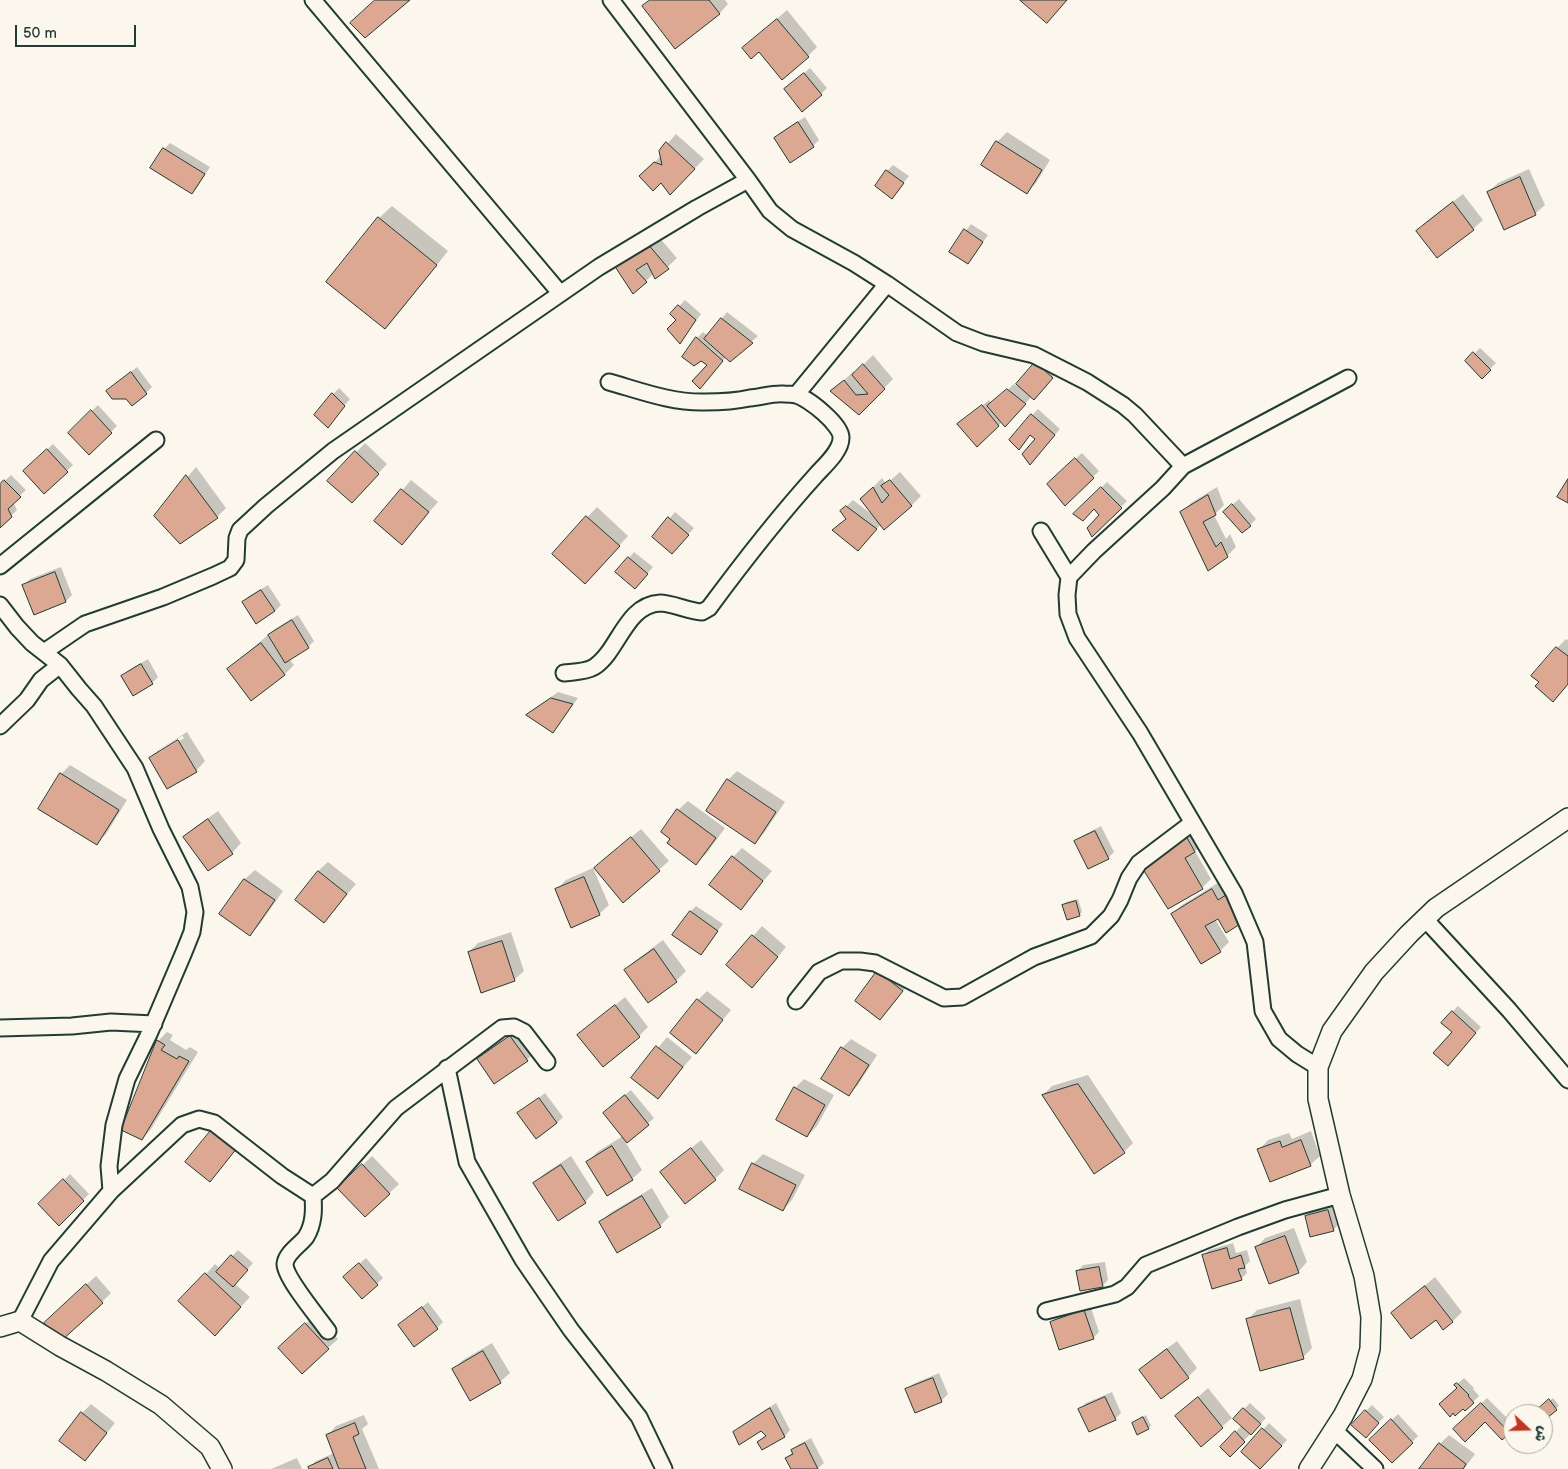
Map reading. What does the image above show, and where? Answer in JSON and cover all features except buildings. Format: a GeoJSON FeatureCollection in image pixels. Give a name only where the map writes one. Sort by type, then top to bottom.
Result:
{"type":"FeatureCollection","features":[{"type":"Feature","properties":{"kind":"street"},"geometry":{"type":"LineString","coordinates":[[313,0],[560,293]]}},
{"type":"Feature","properties":{"kind":"street"},"geometry":{"type":"LineString","coordinates":[[611,0],[770,210],[792,229],[854,263],[957,333],[983,343],[1034,355],[1060,367],[1101,391],[1135,415],[1183,466]]}},
{"type":"Feature","properties":{"kind":"street"},"geometry":{"type":"LineString","coordinates":[[44,652],[85,624],[163,597],[230,568],[236,560],[237,538],[240,530],[333,451],[599,267],[697,208],[748,180]]}},
{"type":"Feature","properties":{"kind":"street"},"geometry":{"type":"LineString","coordinates":[[796,395],[887,284]]}},
{"type":"Feature","properties":{"kind":"street"},"geometry":{"type":"LineString","coordinates":[[1069,577],[1183,466],[1348,378]]}},
{"type":"Feature","properties":{"kind":"street"},"geometry":{"type":"LineString","coordinates":[[564,673],[593,668],[610,650],[634,616],[648,606],[661,603],[702,612],[709,608],[747,556],[839,447],[841,437],[840,430],[830,420],[812,404],[796,395],[782,394],[741,400],[704,402],[675,401],[609,382]]}},
{"type":"Feature","properties":{"kind":"street"},"geometry":{"type":"LineString","coordinates":[[0,566],[156,440]]}},
{"type":"Feature","properties":{"kind":"street"},"geometry":{"type":"LineString","coordinates":[[1041,531],[1069,577],[1067,595],[1068,614],[1077,638],[1140,732],[1234,893],[1255,942],[1263,1011],[1279,1039],[1297,1054],[1318,1067]]}},
{"type":"Feature","properties":{"kind":"street"},"geometry":{"type":"LineString","coordinates":[[0,605],[32,643],[60,665],[94,706],[134,768],[161,829],[190,887],[194,912],[192,932],[154,1024],[127,1079],[114,1125],[109,1166],[111,1191]]}},
{"type":"Feature","properties":{"kind":"street"},"geometry":{"type":"LineString","coordinates":[[0,726],[27,700],[41,680],[60,665]]}},
{"type":"Feature","properties":{"kind":"street"},"geometry":{"type":"LineString","coordinates":[[1309,1469],[1344,1416],[1362,1379],[1370,1348],[1371,1317],[1364,1276],[1340,1195],[1318,1099],[1318,1067],[1332,1031],[1374,972],[1436,908],[1568,818]]}},
{"type":"Feature","properties":{"kind":"street"},"geometry":{"type":"LineString","coordinates":[[796,1001],[819,972],[841,961],[874,963],[944,998],[962,997],[1034,957],[1091,936],[1111,916],[1129,878],[1139,863],[1192,823]]}},
{"type":"Feature","properties":{"kind":"street"},"geometry":{"type":"LineString","coordinates":[[1425,919],[1509,1010],[1568,1080]]}},
{"type":"Feature","properties":{"kind":"street"},"geometry":{"type":"LineString","coordinates":[[0,1028],[72,1026],[111,1022],[154,1024]]}},
{"type":"Feature","properties":{"kind":"street"},"geometry":{"type":"LineString","coordinates":[[312,1196],[332,1181],[396,1108],[502,1028],[514,1027],[524,1032],[547,1062]]}},
{"type":"Feature","properties":{"kind":"street"},"geometry":{"type":"LineString","coordinates":[[447,1068],[467,1162],[523,1260],[571,1330],[639,1417],[664,1469]]}},
{"type":"Feature","properties":{"kind":"street"},"geometry":{"type":"LineString","coordinates":[[0,1327],[20,1321],[50,1260],[111,1191],[182,1125],[200,1120],[214,1123],[282,1176],[312,1196],[314,1209],[312,1225],[305,1238],[288,1256],[285,1262],[286,1269],[294,1284],[328,1331]]}},
{"type":"Feature","properties":{"kind":"street"},"geometry":{"type":"LineString","coordinates":[[1046,1311],[1115,1294],[1127,1286],[1146,1264],[1285,1210],[1340,1195]]}},
{"type":"Feature","properties":{"kind":"street"},"geometry":{"type":"LineString","coordinates":[[20,1321],[161,1405],[210,1447],[222,1469]]}},
{"type":"Feature","properties":{"kind":"street"},"geometry":{"type":"LineString","coordinates":[[1334,1430],[1375,1469]]}}]}
